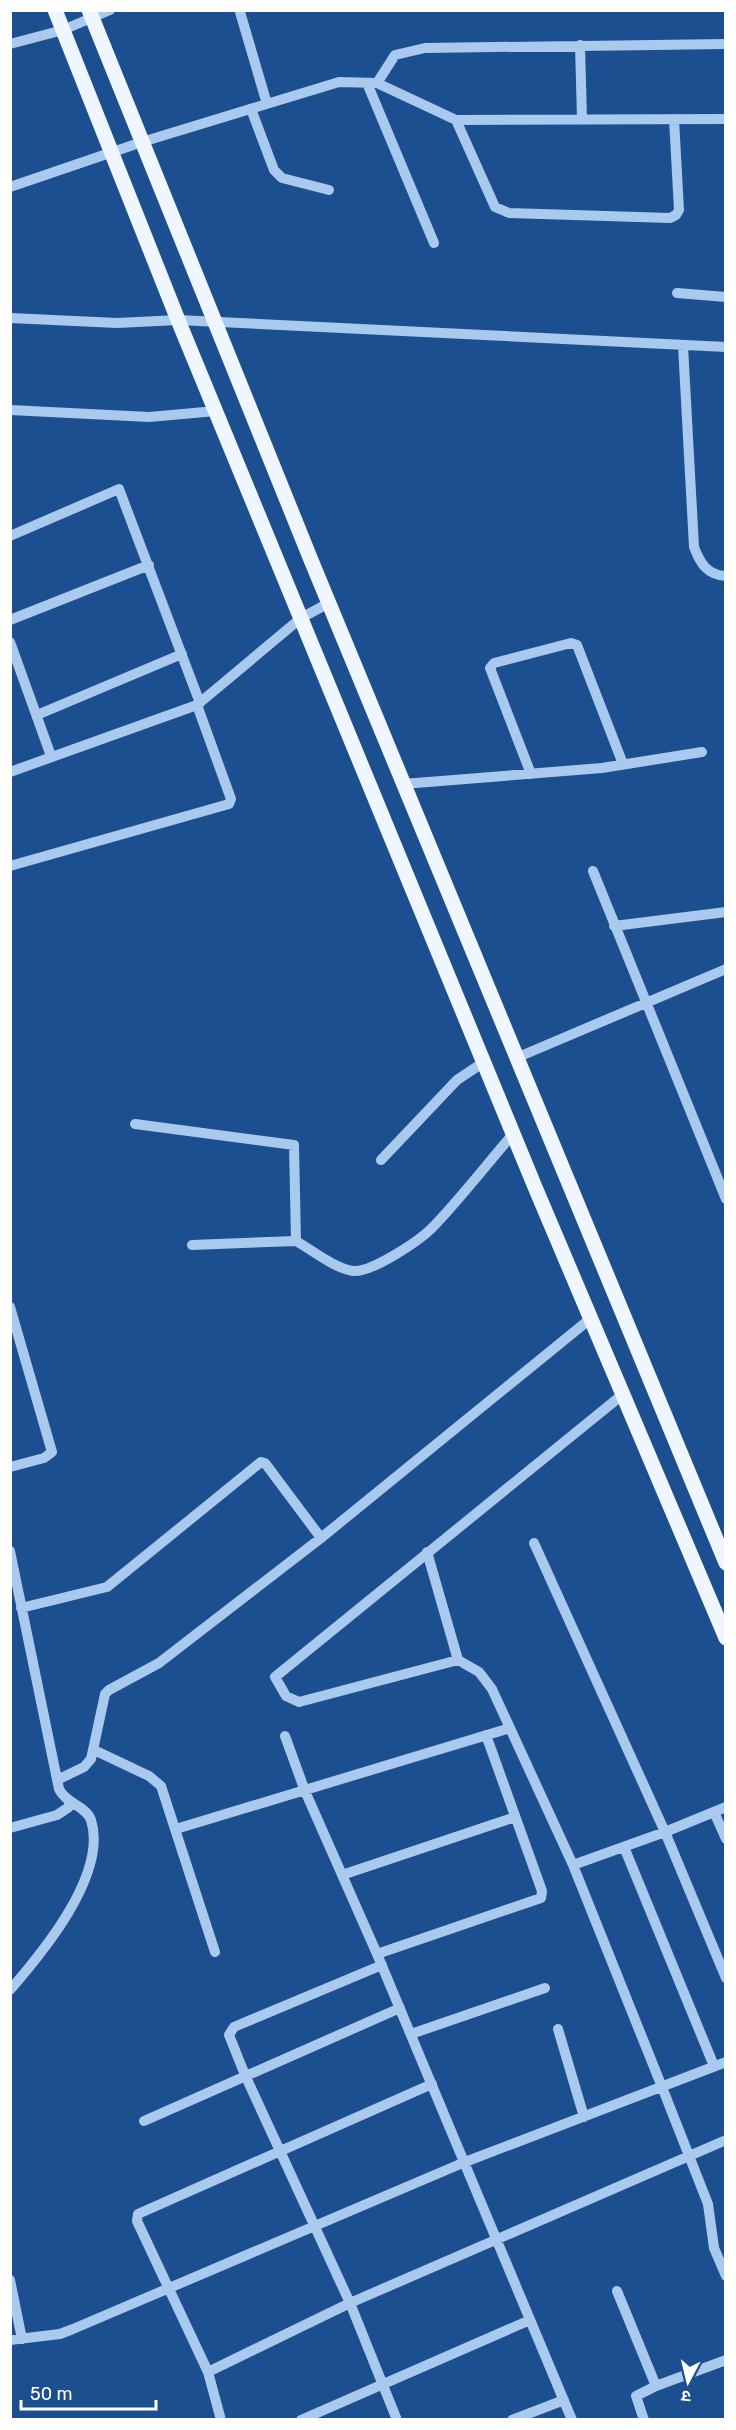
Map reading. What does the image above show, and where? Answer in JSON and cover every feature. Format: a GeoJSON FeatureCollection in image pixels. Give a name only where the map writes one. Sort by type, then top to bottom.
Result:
{"type":"FeatureCollection","features":[{"type":"Feature","properties":{"kind":"main road"},"geometry":{"type":"LineString","coordinates":[[55,10],[178,320],[513,1134],[726,1638]]}},
{"type":"Feature","properties":{"kind":"main road"},"geometry":{"type":"LineString","coordinates":[[91,14],[403,784],[726,1563]]}},
{"type":"Feature","properties":{"kind":"street"},"geometry":{"type":"LineString","coordinates":[[10,44],[63,30],[91,14],[111,10]]}},
{"type":"Feature","properties":{"kind":"street"},"geometry":{"type":"LineString","coordinates":[[240,12],[267,104]]}},
{"type":"Feature","properties":{"kind":"street"},"geometry":{"type":"LineString","coordinates":[[372,83],[395,55],[407,50],[726,44]]}},
{"type":"Feature","properties":{"kind":"street"},"geometry":{"type":"LineString","coordinates":[[580,45],[582,119]]}},
{"type":"Feature","properties":{"kind":"street"},"geometry":{"type":"LineString","coordinates":[[10,187],[142,142],[339,82],[372,83],[456,120],[726,119]]}},
{"type":"Feature","properties":{"kind":"street"},"geometry":{"type":"LineString","coordinates":[[372,83],[434,243]]}},
{"type":"Feature","properties":{"kind":"street"},"geometry":{"type":"LineString","coordinates":[[251,109],[274,170],[282,178],[328,190]]}},
{"type":"Feature","properties":{"kind":"street"},"geometry":{"type":"LineString","coordinates":[[456,120],[495,207],[501,210],[509,213],[670,218],[679,210],[674,119]]}},
{"type":"Feature","properties":{"kind":"street"},"geometry":{"type":"LineString","coordinates":[[677,293],[726,297]]}},
{"type":"Feature","properties":{"kind":"street"},"geometry":{"type":"LineString","coordinates":[[10,318],[117,323],[178,320],[726,347]]}},
{"type":"Feature","properties":{"kind":"street"},"geometry":{"type":"LineString","coordinates":[[683,346],[694,547],[707,570],[726,576]]}},
{"type":"Feature","properties":{"kind":"street"},"geometry":{"type":"LineString","coordinates":[[10,410],[149,417],[216,411]]}},
{"type":"Feature","properties":{"kind":"street"},"geometry":{"type":"LineString","coordinates":[[10,536],[119,489],[182,654],[231,799],[226,806],[10,866]]}},
{"type":"Feature","properties":{"kind":"street"},"geometry":{"type":"LineString","coordinates":[[10,620],[148,565]]}},
{"type":"Feature","properties":{"kind":"street"},"geometry":{"type":"LineString","coordinates":[[10,771],[198,704],[301,618],[329,603]]}},
{"type":"Feature","properties":{"kind":"street"},"geometry":{"type":"LineString","coordinates":[[10,642],[51,756]]}},
{"type":"Feature","properties":{"kind":"street"},"geometry":{"type":"LineString","coordinates":[[531,774],[491,665],[571,643],[577,645],[623,764]]}},
{"type":"Feature","properties":{"kind":"street"},"geometry":{"type":"LineString","coordinates":[[37,715],[182,654]]}},
{"type":"Feature","properties":{"kind":"street"},"geometry":{"type":"LineString","coordinates":[[403,784],[531,774],[623,764],[702,752]]}},
{"type":"Feature","properties":{"kind":"street"},"geometry":{"type":"LineString","coordinates":[[593,872],[726,1200]]}},
{"type":"Feature","properties":{"kind":"street"},"geometry":{"type":"LineString","coordinates":[[614,926],[726,912]]}},
{"type":"Feature","properties":{"kind":"street"},"geometry":{"type":"LineString","coordinates":[[516,1058],[726,969]]}},
{"type":"Feature","properties":{"kind":"street"},"geometry":{"type":"LineString","coordinates":[[381,1160],[457,1080],[484,1062]]}},
{"type":"Feature","properties":{"kind":"street"},"geometry":{"type":"LineString","coordinates":[[135,1124],[294,1145],[296,1241]]}},
{"type":"Feature","properties":{"kind":"street"},"geometry":{"type":"LineString","coordinates":[[192,1245],[296,1241],[345,1269],[363,1270],[392,1256],[430,1230],[513,1134]]}},
{"type":"Feature","properties":{"kind":"street"},"geometry":{"type":"LineString","coordinates":[[10,1307],[52,1452],[44,1458],[10,1467]]}},
{"type":"Feature","properties":{"kind":"street"},"geometry":{"type":"LineString","coordinates":[[57,1780],[84,1767],[94,1750],[105,1694],[109,1690],[159,1663],[321,1538],[591,1319]]}},
{"type":"Feature","properties":{"kind":"street"},"geometry":{"type":"LineString","coordinates":[[458,1660],[299,1702],[286,1696],[276,1682],[278,1672],[622,1395]]}},
{"type":"Feature","properties":{"kind":"street"},"geometry":{"type":"LineString","coordinates":[[21,1608],[107,1587],[261,1462],[265,1463],[321,1538]]}},
{"type":"Feature","properties":{"kind":"street"},"geometry":{"type":"LineString","coordinates":[[534,1543],[665,1832],[726,1978]]}},
{"type":"Feature","properties":{"kind":"street"},"geometry":{"type":"LineString","coordinates":[[10,1551],[57,1780],[62,1796],[87,1814],[91,1821],[92,1859],[58,1930],[10,1990]]}},
{"type":"Feature","properties":{"kind":"street"},"geometry":{"type":"LineString","coordinates":[[427,1552],[458,1660],[478,1672],[492,1689],[573,1865],[708,2204],[714,2248],[726,2276]]}},
{"type":"Feature","properties":{"kind":"street"},"geometry":{"type":"LineString","coordinates":[[176,1829],[510,1728]]}},
{"type":"Feature","properties":{"kind":"street"},"geometry":{"type":"LineString","coordinates":[[398,2420],[350,2303],[230,2041],[230,2031],[234,2027],[380,1959],[541,1898],[542,1891],[486,1735]]}},
{"type":"Feature","properties":{"kind":"street"},"geometry":{"type":"LineString","coordinates":[[285,1736],[305,1791],[380,1959],[572,2420]]}},
{"type":"Feature","properties":{"kind":"street"},"geometry":{"type":"LineString","coordinates":[[94,1750],[156,1781],[165,1793],[215,1952]]}},
{"type":"Feature","properties":{"kind":"street"},"geometry":{"type":"LineString","coordinates":[[10,1828],[57,1815],[69,1807],[69,1801]]}},
{"type":"Feature","properties":{"kind":"street"},"geometry":{"type":"LineString","coordinates":[[573,1865],[726,1807]]}},
{"type":"Feature","properties":{"kind":"street"},"geometry":{"type":"LineString","coordinates":[[714,1812],[726,1839]]}},
{"type":"Feature","properties":{"kind":"street"},"geometry":{"type":"LineString","coordinates":[[342,1875],[515,1817]]}},
{"type":"Feature","properties":{"kind":"street"},"geometry":{"type":"LineString","coordinates":[[624,1847],[714,2066]]}},
{"type":"Feature","properties":{"kind":"street"},"geometry":{"type":"LineString","coordinates":[[411,2034],[544,1988]]}},
{"type":"Feature","properties":{"kind":"street"},"geometry":{"type":"LineString","coordinates":[[144,2121],[400,2008]]}},
{"type":"Feature","properties":{"kind":"street"},"geometry":{"type":"LineString","coordinates":[[558,2029],[584,2116]]}},
{"type":"Feature","properties":{"kind":"street"},"geometry":{"type":"LineString","coordinates":[[10,2280],[16,2339],[60,2334],[465,2162],[726,2062]]}},
{"type":"Feature","properties":{"kind":"street"},"geometry":{"type":"LineString","coordinates":[[221,2420],[208,2372],[137,2221],[138,2214],[432,2084]]}},
{"type":"Feature","properties":{"kind":"street"},"geometry":{"type":"LineString","coordinates":[[208,2372],[350,2303],[726,2140]]}},
{"type":"Feature","properties":{"kind":"street"},"geometry":{"type":"LineString","coordinates":[[617,2291],[653,2384],[656,2386]]}},
{"type":"Feature","properties":{"kind":"street"},"geometry":{"type":"LineString","coordinates":[[301,2420],[382,2382],[530,2320]]}},
{"type":"Feature","properties":{"kind":"street"},"geometry":{"type":"LineString","coordinates":[[644,2420],[636,2396],[656,2386],[726,2360]]}},
{"type":"Feature","properties":{"kind":"street"},"geometry":{"type":"LineString","coordinates":[[512,2420],[564,2400]]}}]}
